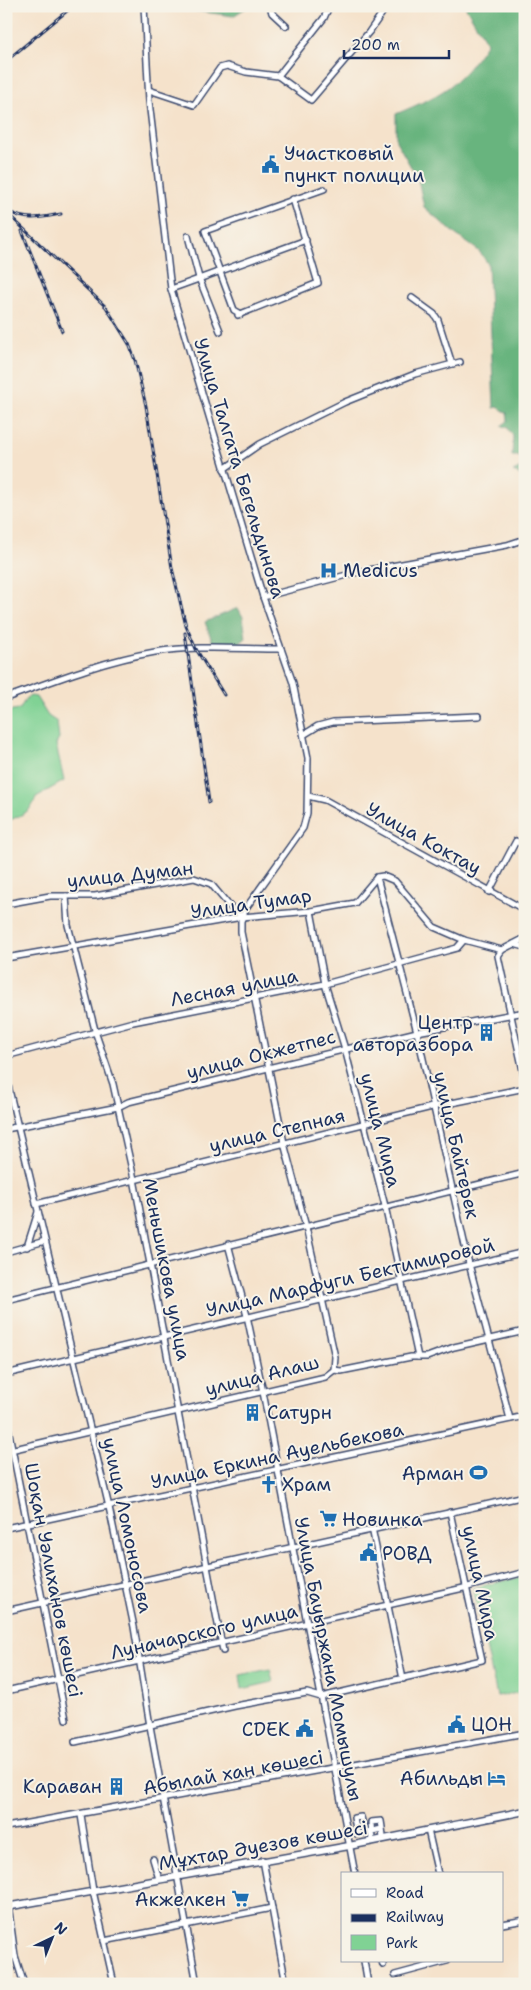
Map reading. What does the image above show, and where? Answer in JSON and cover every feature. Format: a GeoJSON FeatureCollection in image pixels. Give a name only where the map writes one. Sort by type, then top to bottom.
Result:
{"type":"FeatureCollection","features":[{"type":"Feature","properties":{"kind":"main road","name":"Мұхтар Әуезов көшесі"},"geometry":{"type":"LineString","coordinates":[[8,1907],[159,1878],[349,1846],[525,1811]]}},
{"type":"Feature","properties":{"kind":"street","name":"Улица Талгата Бегельдинова"},"geometry":{"type":"LineString","coordinates":[[144,6],[148,90],[171,289],[262,597],[293,683],[305,734],[308,796],[303,828],[246,908],[242,917]]}},
{"type":"Feature","properties":{"kind":"street"},"geometry":{"type":"LineString","coordinates":[[270,6],[272,13],[286,26]]}},
{"type":"Feature","properties":{"kind":"street"},"geometry":{"type":"LineString","coordinates":[[148,90],[194,105],[223,66],[246,72],[278,76],[311,100],[369,32],[387,6]]}},
{"type":"Feature","properties":{"kind":"street"},"geometry":{"type":"LineString","coordinates":[[278,76],[324,18],[328,9]]}},
{"type":"Feature","properties":{"kind":"street"},"geometry":{"type":"LineString","coordinates":[[293,199],[319,280],[316,286],[239,314],[234,310],[205,231],[293,199],[324,189]]}},
{"type":"Feature","properties":{"kind":"street"},"geometry":{"type":"LineString","coordinates":[[188,236],[199,278],[220,331]]}},
{"type":"Feature","properties":{"kind":"street"},"geometry":{"type":"LineString","coordinates":[[171,289],[306,240]]}},
{"type":"Feature","properties":{"kind":"street"},"geometry":{"type":"LineString","coordinates":[[412,298],[434,314],[438,320],[452,364]]}},
{"type":"Feature","properties":{"kind":"street"},"geometry":{"type":"LineString","coordinates":[[224,469],[260,444],[345,402],[415,374],[460,362]]}},
{"type":"Feature","properties":{"kind":"street"},"geometry":{"type":"LineString","coordinates":[[262,597],[358,572],[507,545],[525,539]]}},
{"type":"Feature","properties":{"kind":"street"},"geometry":{"type":"LineString","coordinates":[[6,698],[87,668],[156,652],[202,648],[280,649]]}},
{"type":"Feature","properties":{"kind":"street"},"geometry":{"type":"LineString","coordinates":[[305,734],[318,726],[333,722],[479,716]]}},
{"type":"Feature","properties":{"kind":"street","name":"Улица Коктау"},"geometry":{"type":"LineString","coordinates":[[308,796],[325,800],[489,892],[525,910]]}},
{"type":"Feature","properties":{"kind":"street"},"geometry":{"type":"LineString","coordinates":[[489,892],[516,841],[525,846]]}},
{"type":"Feature","properties":{"kind":"street"},"geometry":{"type":"LineString","coordinates":[[377,877],[383,876],[395,881],[434,927],[464,940],[502,950]]}},
{"type":"Feature","properties":{"kind":"street","name":"Улица Тумар"},"geometry":{"type":"LineString","coordinates":[[6,958],[242,917],[311,911],[354,903],[377,877]]}},
{"type":"Feature","properties":{"kind":"street","name":"улица Байтерек"},"geometry":{"type":"LineString","coordinates":[[377,877],[417,1032],[432,1107],[469,1264],[510,1419]]}},
{"type":"Feature","properties":{"kind":"street","name":"улица Думан"},"geometry":{"type":"LineString","coordinates":[[6,904],[50,896],[94,896],[194,878],[211,884],[242,917]]}},
{"type":"Feature","properties":{"kind":"street","name":"Меньшикова улица"},"geometry":{"type":"LineString","coordinates":[[66,896],[68,925],[96,1034],[118,1107],[134,1179],[149,1266],[194,1488],[223,1651]]}},
{"type":"Feature","properties":{"kind":"street","name":"улица Мира"},"geometry":{"type":"LineString","coordinates":[[311,911],[325,984],[345,1049],[385,1206],[418,1357]]}},
{"type":"Feature","properties":{"kind":"street"},"geometry":{"type":"LineString","coordinates":[[242,917],[241,932],[284,1143],[306,1227],[335,1357],[334,1370]]}},
{"type":"Feature","properties":{"kind":"street"},"geometry":{"type":"LineString","coordinates":[[525,938],[502,950],[498,956],[509,1015],[525,1080]]}},
{"type":"Feature","properties":{"kind":"street","name":"Лесная улица"},"geometry":{"type":"LineString","coordinates":[[6,1056],[96,1034],[133,1022],[325,984],[457,948],[464,940]]}},
{"type":"Feature","properties":{"kind":"street"},"geometry":{"type":"LineString","coordinates":[[514,944],[525,947]]}},
{"type":"Feature","properties":{"kind":"street","name":"улица Окжетпес"},"geometry":{"type":"LineString","coordinates":[[6,1129],[118,1107],[128,1102],[417,1032],[525,1012]]}},
{"type":"Feature","properties":{"kind":"street","name":"улица Ломоносова"},"geometry":{"type":"LineString","coordinates":[[6,1077],[109,1507],[140,1661],[197,1984]]}},
{"type":"Feature","properties":{"kind":"street","name":"улица Степная"},"geometry":{"type":"LineString","coordinates":[[36,1204],[432,1107],[525,1088]]}},
{"type":"Feature","properties":{"kind":"street"},"geometry":{"type":"LineString","coordinates":[[6,1300],[149,1266],[228,1244],[306,1227],[525,1173]]}},
{"type":"Feature","properties":{"kind":"street"},"geometry":{"type":"LineString","coordinates":[[27,1247],[38,1211]]}},
{"type":"Feature","properties":{"kind":"street"},"geometry":{"type":"LineString","coordinates":[[6,1252],[45,1241]]}},
{"type":"Feature","properties":{"kind":"street","name":"Улица Бауыржана Момышулы"},"geometry":{"type":"LineString","coordinates":[[228,1244],[247,1316],[278,1470],[354,1872]]}},
{"type":"Feature","properties":{"kind":"street","name":"Улица Марфуги Бектимировой"},"geometry":{"type":"LineString","coordinates":[[6,1374],[525,1252]]}},
{"type":"Feature","properties":{"kind":"street","name":"улица Алаш"},"geometry":{"type":"LineString","coordinates":[[6,1451],[325,1377],[334,1370],[340,1371],[412,1357],[435,1355],[454,1347],[525,1331]]}},
{"type":"Feature","properties":{"kind":"street"},"geometry":{"type":"LineString","coordinates":[[412,1357],[417,1351]]}},
{"type":"Feature","properties":{"kind":"street","name":"Улица Еркина Ауельбекова"},"geometry":{"type":"LineString","coordinates":[[6,1528],[525,1416]]}},
{"type":"Feature","properties":{"kind":"street","name":"Шоқан Уәлиханов көшесі"},"geometry":{"type":"LineString","coordinates":[[6,1418],[14,1449],[66,1719]]}},
{"type":"Feature","properties":{"kind":"street"},"geometry":{"type":"LineString","coordinates":[[6,1611],[292,1548],[372,1528],[525,1496]]}},
{"type":"Feature","properties":{"kind":"street","name":"улица Мира"},"geometry":{"type":"LineString","coordinates":[[403,1679],[482,1660],[468,1587],[450,1512]]}},
{"type":"Feature","properties":{"kind":"street"},"geometry":{"type":"LineString","coordinates":[[76,1742],[235,1706],[307,1693],[321,1697],[403,1679],[372,1528]]}},
{"type":"Feature","properties":{"kind":"street","name":"Луначарского улица"},"geometry":{"type":"LineString","coordinates":[[6,1691],[468,1587],[525,1572]]}},
{"type":"Feature","properties":{"kind":"street","name":"Абылай хан көшесі"},"geometry":{"type":"LineString","coordinates":[[6,1827],[164,1800],[525,1733]]}},
{"type":"Feature","properties":{"kind":"street"},"geometry":{"type":"LineString","coordinates":[[81,1815],[93,1891],[114,1984]]}},
{"type":"Feature","properties":{"kind":"street"},"geometry":{"type":"LineString","coordinates":[[372,1841],[371,1822],[381,1821],[383,1839]]}},
{"type":"Feature","properties":{"kind":"street"},"geometry":{"type":"LineString","coordinates":[[365,1832],[382,1829]]}},
{"type":"Feature","properties":{"kind":"street"},"geometry":{"type":"LineString","coordinates":[[428,1830],[438,1872]]}},
{"type":"Feature","properties":{"kind":"street"},"geometry":{"type":"LineString","coordinates":[[153,1859],[159,1878]]}},
{"type":"Feature","properties":{"kind":"street"},"geometry":{"type":"LineString","coordinates":[[263,1860],[286,1984]]}},
{"type":"Feature","properties":{"kind":"street"},"geometry":{"type":"LineString","coordinates":[[6,1889],[15,1956],[24,1984]]}},
{"type":"Feature","properties":{"kind":"street"},"geometry":{"type":"LineString","coordinates":[[104,1941],[272,1908]]}},
{"type":"Feature","properties":{"kind":"street"},"geometry":{"type":"LineString","coordinates":[[504,1924],[525,1920]]}},
{"type":"Feature","properties":{"kind":"street"},"geometry":{"type":"LineString","coordinates":[[6,1957],[15,1956]]}},
{"type":"Feature","properties":{"kind":"street"},"geometry":{"type":"LineString","coordinates":[[364,1962],[368,1984]]}},
{"type":"Feature","properties":{"kind":"street"},"geometry":{"type":"LineString","coordinates":[[395,1975],[444,1962]]}},
{"type":"Feature","properties":{"kind":"green space"},"geometry":{"type":"Polygon","coordinates":[[[186,6],[249,6],[233,16],[190,10],[186,6]]]}},
{"type":"Feature","properties":{"kind":"green space"},"geometry":{"type":"Polygon","coordinates":[[[465,6],[525,6],[525,477],[513,472],[521,468],[522,460],[518,456],[512,456],[513,436],[507,427],[501,426],[508,421],[507,413],[498,407],[494,408],[488,264],[479,251],[455,234],[424,207],[418,179],[396,141],[396,114],[426,101],[449,87],[468,69],[487,43],[465,6]]]}},
{"type":"Feature","properties":{"kind":"green space"},"geometry":{"type":"Polygon","coordinates":[[[238,608],[243,617],[246,638],[240,643],[214,646],[205,622],[238,608]]]}},
{"type":"Feature","properties":{"kind":"green space"},"geometry":{"type":"Polygon","coordinates":[[[36,697],[48,716],[57,722],[59,739],[56,744],[64,781],[36,797],[32,807],[25,813],[6,822],[6,715],[12,710],[20,709],[26,698],[36,697]]]}},
{"type":"Feature","properties":{"kind":"green space"},"geometry":{"type":"Polygon","coordinates":[[[525,1576],[525,1692],[497,1696],[473,1588],[525,1576]]]}},
{"type":"Feature","properties":{"kind":"green space"},"geometry":{"type":"Polygon","coordinates":[[[270,1669],[273,1682],[242,1689],[240,1675],[270,1669]]]}},
{"type":"Feature","properties":{"kind":"railway"},"geometry":{"type":"LineString","coordinates":[[6,61],[73,6]]}},
{"type":"Feature","properties":{"kind":"railway"},"geometry":{"type":"LineString","coordinates":[[6,212],[106,307],[129,344],[135,360],[146,406],[172,568],[186,626],[196,649],[224,695]]}},
{"type":"Feature","properties":{"kind":"railway"},"geometry":{"type":"LineString","coordinates":[[10,212],[29,218],[61,214]]}},
{"type":"Feature","properties":{"kind":"railway"},"geometry":{"type":"LineString","coordinates":[[22,231],[62,331]]}},
{"type":"Feature","properties":{"kind":"railway"},"geometry":{"type":"LineString","coordinates":[[185,633],[209,802]]}},
{"type":"Feature","properties":{"kind":"place","name":"Участковый пункт полиции"},"geometry":{"type":"Point","coordinates":[270,164]}},
{"type":"Feature","properties":{"kind":"place","name":"Medicus"},"geometry":{"type":"Point","coordinates":[329,570]}},
{"type":"Feature","properties":{"kind":"place","name":"Центр авторазбора"},"geometry":{"type":"Point","coordinates":[487,1033]}},
{"type":"Feature","properties":{"kind":"place","name":"Сатурн"},"geometry":{"type":"Point","coordinates":[253,1412]}},
{"type":"Feature","properties":{"kind":"place","name":"Арман"},"geometry":{"type":"Point","coordinates":[478,1473]}},
{"type":"Feature","properties":{"kind":"place","name":"Храм"},"geometry":{"type":"Point","coordinates":[268,1484]}},
{"type":"Feature","properties":{"kind":"place","name":"Новинка"},"geometry":{"type":"Point","coordinates":[328,1519]}},
{"type":"Feature","properties":{"kind":"place","name":"РОВД"},"geometry":{"type":"Point","coordinates":[368,1553]}},
{"type":"Feature","properties":{"kind":"place","name":"ЦОН"},"geometry":{"type":"Point","coordinates":[457,1724]}},
{"type":"Feature","properties":{"kind":"place","name":"CDEK"},"geometry":{"type":"Point","coordinates":[304,1729]}},
{"type":"Feature","properties":{"kind":"place","name":"Абильды"},"geometry":{"type":"Point","coordinates":[497,1778]}},
{"type":"Feature","properties":{"kind":"place","name":"Караван"},"geometry":{"type":"Point","coordinates":[116,1786]}},
{"type":"Feature","properties":{"kind":"place","name":"Акжелкен"},"geometry":{"type":"Point","coordinates":[240,1899]}}]}
